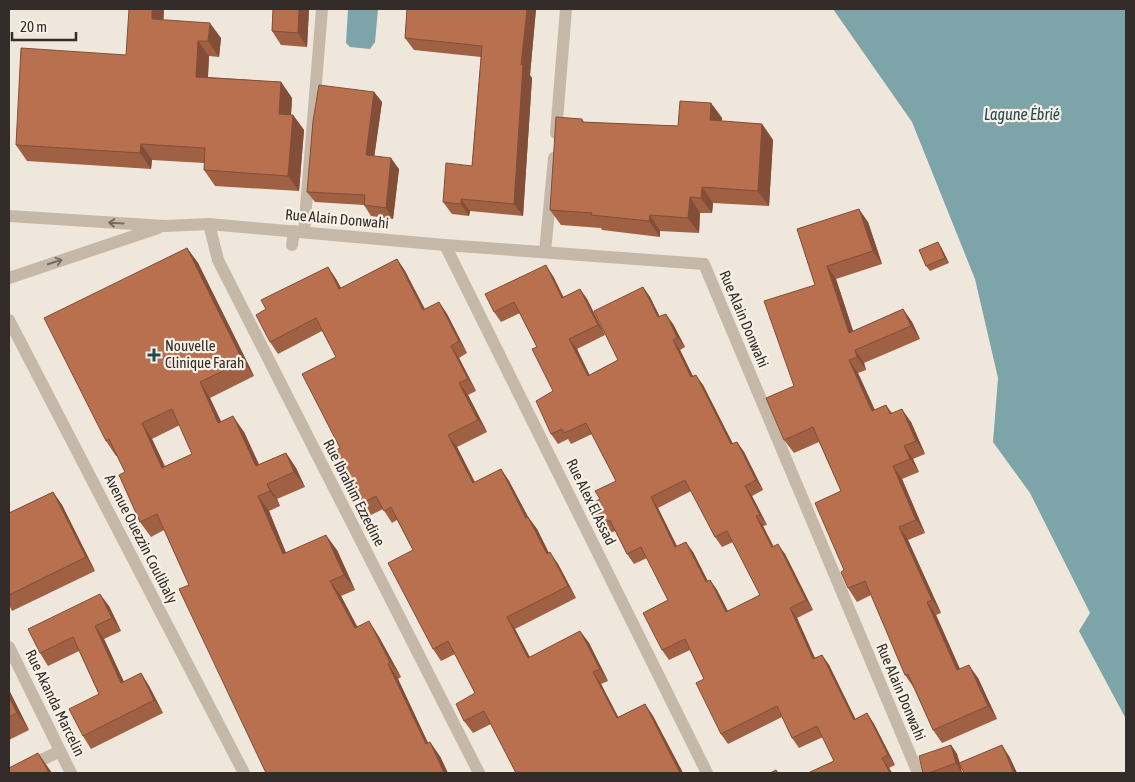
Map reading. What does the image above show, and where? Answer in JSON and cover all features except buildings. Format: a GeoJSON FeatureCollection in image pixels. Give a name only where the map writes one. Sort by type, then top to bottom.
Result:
{"type":"FeatureCollection","features":[{"type":"Feature","properties":{"kind":"street"},"geometry":{"type":"LineString","coordinates":[[292,245],[299,232],[322,9]]}},
{"type":"Feature","properties":{"kind":"street"},"geometry":{"type":"LineString","coordinates":[[545,252],[566,9]]}},
{"type":"Feature","properties":{"kind":"street","name":"Rue Alain Donwahi"},"geometry":{"type":"LineString","coordinates":[[9,216],[165,226],[210,224],[446,245],[704,264],[918,773]]}},
{"type":"Feature","properties":{"kind":"street","name":"Rue Ibrahim Ezzedine"},"geometry":{"type":"LineString","coordinates":[[210,224],[218,260],[479,773]]}},
{"type":"Feature","properties":{"kind":"street","name":"Rue Alain Donwahi"},"geometry":{"type":"LineString","coordinates":[[9,278],[165,226]]}},
{"type":"Feature","properties":{"kind":"street","name":"Rue Alex El Assad"},"geometry":{"type":"LineString","coordinates":[[446,245],[707,773]]}},
{"type":"Feature","properties":{"kind":"street","name":"Avenue Ouezzin Coulibaly"},"geometry":{"type":"LineString","coordinates":[[9,320],[244,773]]}},
{"type":"Feature","properties":{"kind":"street","name":"Rue Akanda Marcelin"},"geometry":{"type":"LineString","coordinates":[[9,647],[72,773]]}},
{"type":"Feature","properties":{"kind":"street"},"geometry":{"type":"LineString","coordinates":[[15,773],[60,751]]}},
{"type":"Feature","properties":{"kind":"water"},"geometry":{"type":"Polygon","coordinates":[[[348,9],[378,9],[375,42],[370,49],[350,47],[346,43],[348,9]]]}},
{"type":"Feature","properties":{"kind":"water","name":"Lagune Ébrié"},"geometry":{"type":"Polygon","coordinates":[[[833,9],[1126,9],[1126,719],[1079,631],[1090,613],[1030,493],[993,442],[998,378],[975,279],[912,122],[833,9]]]}},
{"type":"Feature","properties":{"kind":"place","name":"Nouvelle Clinique Farah"},"geometry":{"type":"Point","coordinates":[154,355]}}]}
